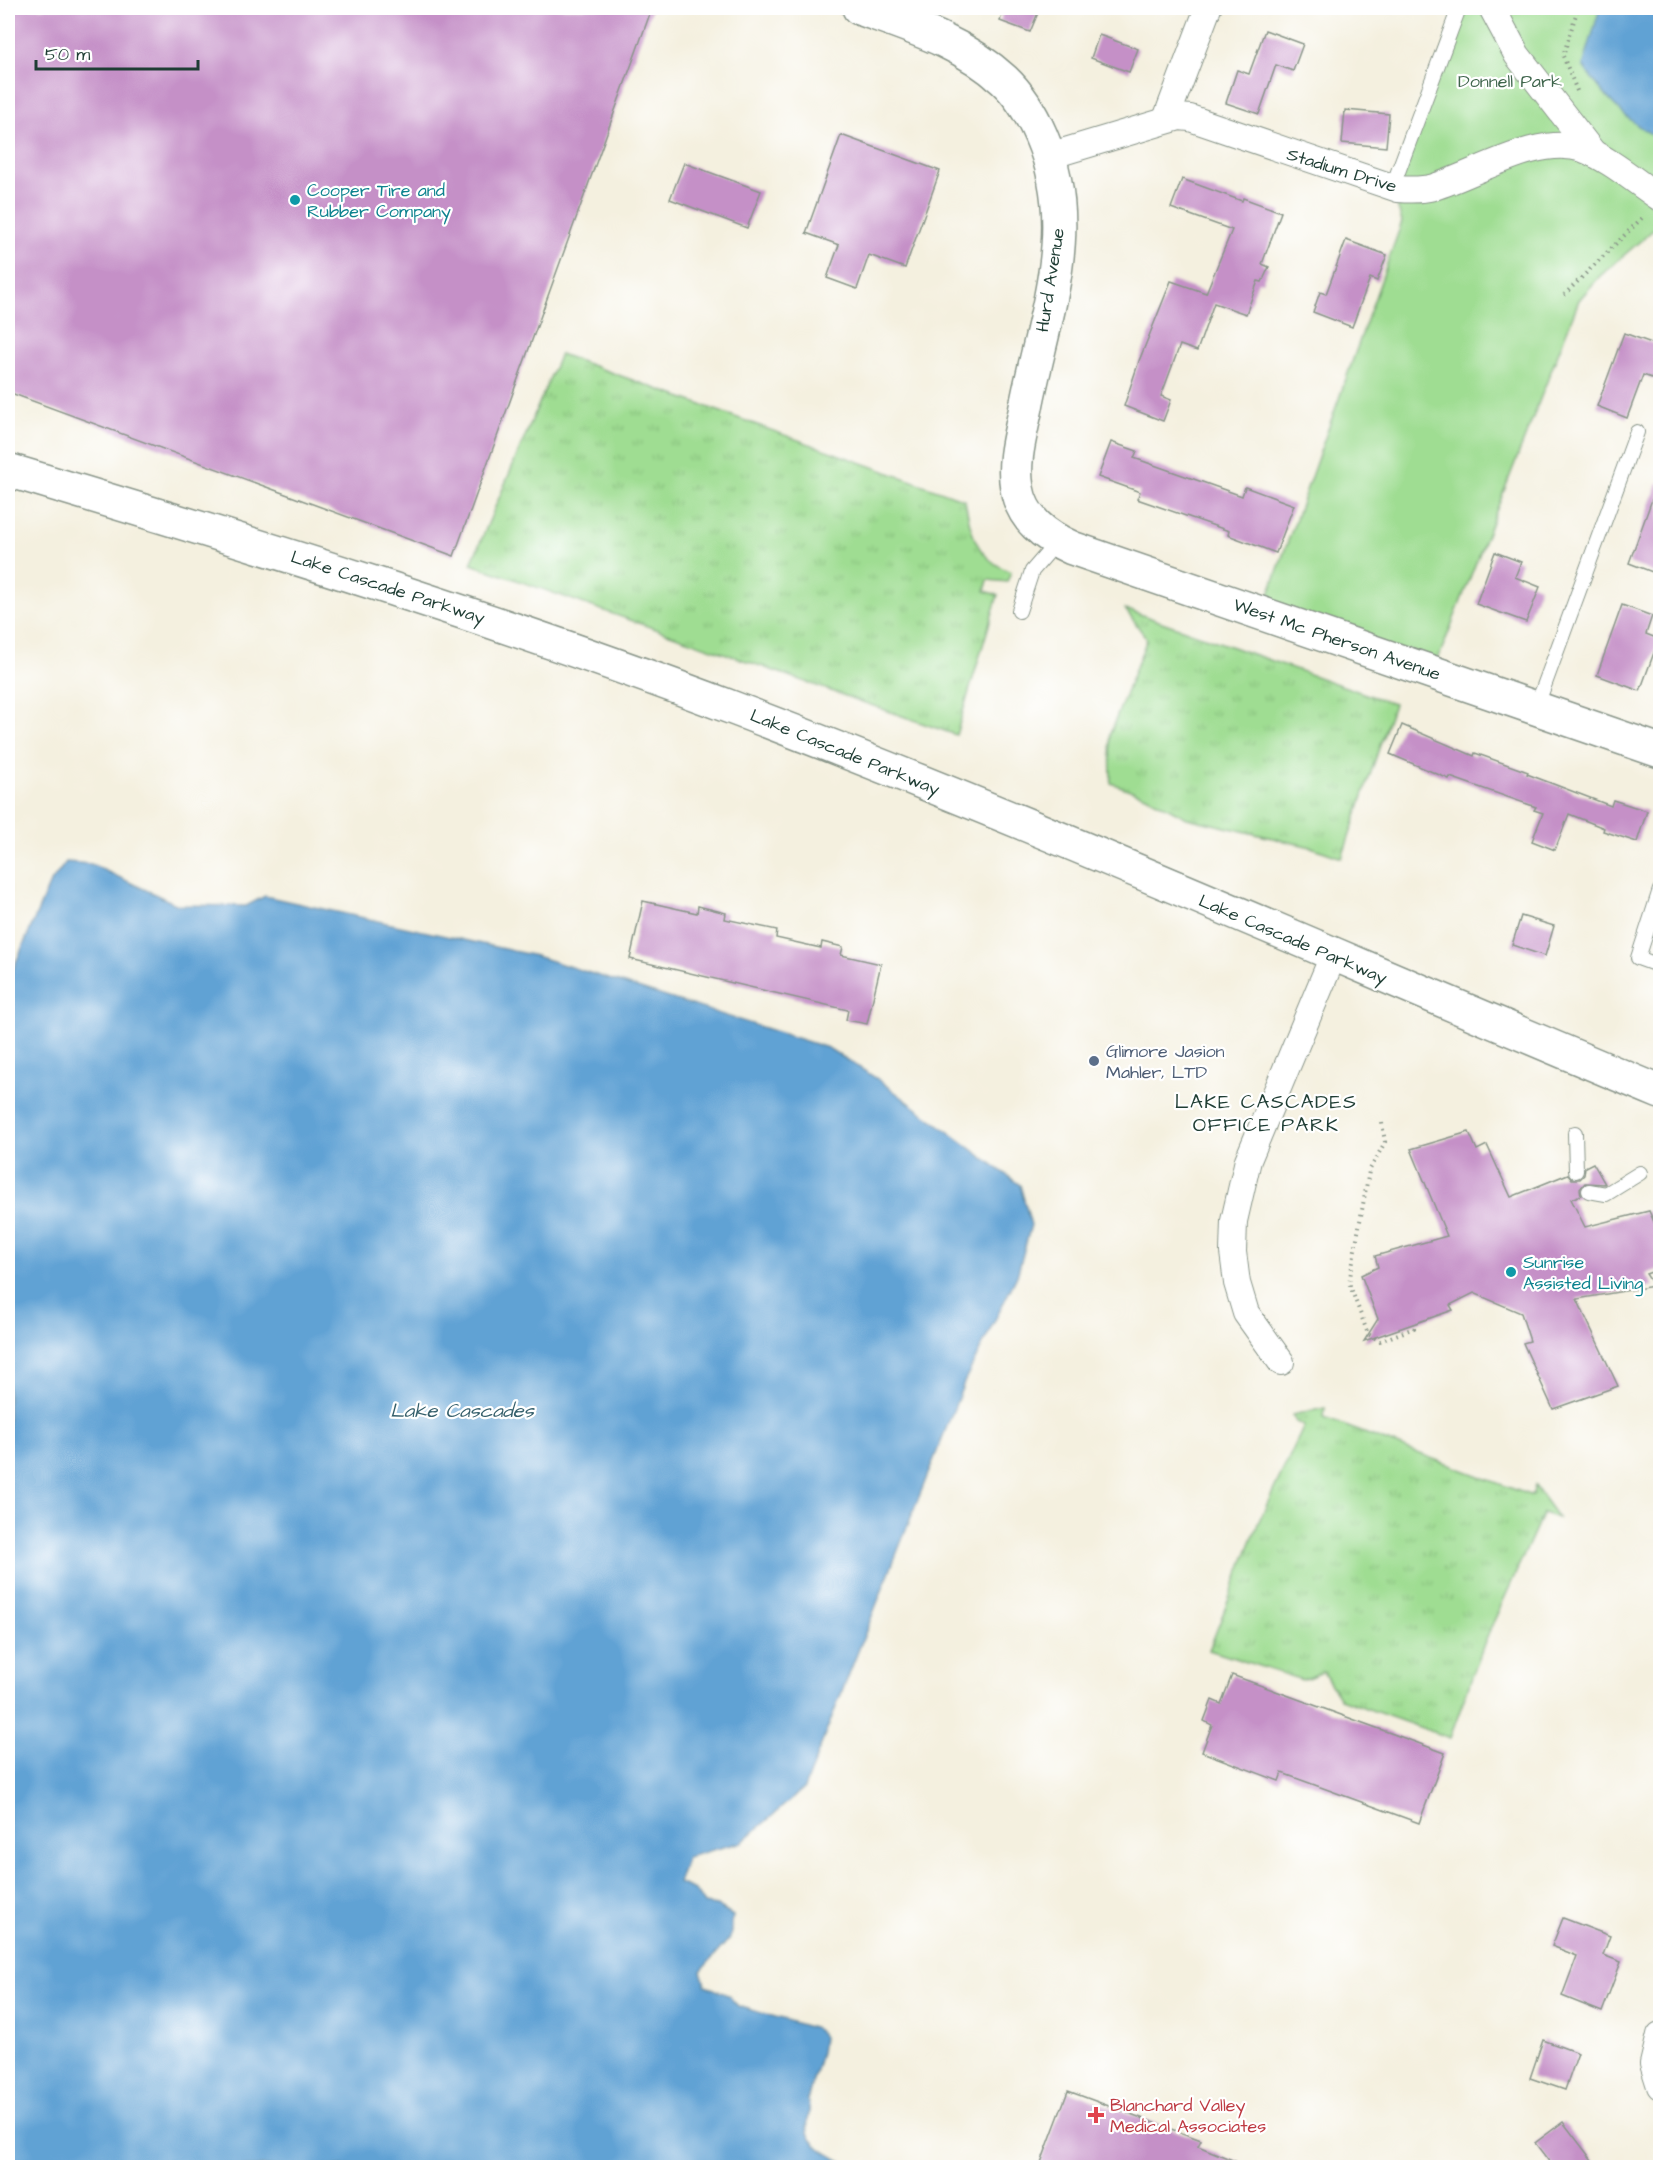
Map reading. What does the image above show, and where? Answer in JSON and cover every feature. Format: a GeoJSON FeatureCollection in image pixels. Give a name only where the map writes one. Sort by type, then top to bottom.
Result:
{"type":"FeatureCollection","features":[{"type":"Feature","properties":{"kind":"street","name":"Hurd Avenue"},"geometry":{"type":"LineString","coordinates":[[859,8],[932,35],[979,60],[1004,80],[1031,114],[1049,156],[1060,202],[1060,233],[1054,280],[1017,454],[1017,489],[1025,510]]}},
{"type":"Feature","properties":{"kind":"street"},"geometry":{"type":"LineString","coordinates":[[1166,119],[1208,8]]}},
{"type":"Feature","properties":{"kind":"street"},"geometry":{"type":"LineString","coordinates":[[1491,8],[1517,55],[1594,154]]}},
{"type":"Feature","properties":{"kind":"street","name":"Stadium Drive"},"geometry":{"type":"LineString","coordinates":[[1049,156],[1166,119],[1190,118],[1392,188],[1433,188],[1543,148],[1565,146],[1594,154],[1656,203]]}},
{"type":"Feature","properties":{"kind":"street","name":"Lake Cascade Parkway"},"geometry":{"type":"LineString","coordinates":[[8,470],[283,553],[453,608],[730,707],[911,778],[1660,1092]]}},
{"type":"Feature","properties":{"kind":"street","name":"West Mc Pherson Avenue"},"geometry":{"type":"LineString","coordinates":[[1025,510],[1043,532],[1057,542],[1660,752]]}},
{"type":"Feature","properties":{"kind":"street"},"geometry":{"type":"LineString","coordinates":[[1281,1362],[1246,1313],[1237,1283],[1233,1252],[1234,1221],[1248,1160],[1333,956]]}},
{"type":"Feature","properties":{"kind":"street"},"geometry":{"type":"LineString","coordinates":[[1659,2084],[1653,2064],[1660,2035]]}},
{"type":"Feature","properties":{"kind":"lane"},"geometry":{"type":"LineString","coordinates":[[1392,188],[1459,8]]}},
{"type":"Feature","properties":{"kind":"lane"},"geometry":{"type":"LineString","coordinates":[[1536,708],[1637,432]]}},
{"type":"Feature","properties":{"kind":"lane"},"geometry":{"type":"LineString","coordinates":[[1019,611],[1032,571],[1057,542]]}},
{"type":"Feature","properties":{"kind":"lane"},"geometry":{"type":"LineString","coordinates":[[1660,890],[1638,958],[1660,966]]}},
{"type":"Feature","properties":{"kind":"lane"},"geometry":{"type":"LineString","coordinates":[[1575,1133],[1576,1171]]}},
{"type":"Feature","properties":{"kind":"lane"},"geometry":{"type":"LineString","coordinates":[[1590,1191],[1606,1194],[1640,1173]]}},
{"type":"Feature","properties":{"kind":"path"},"geometry":{"type":"LineString","coordinates":[[1578,8],[1563,56],[1581,96]]}},
{"type":"Feature","properties":{"kind":"path"},"geometry":{"type":"LineString","coordinates":[[1564,295],[1656,203]]}},
{"type":"Feature","properties":{"kind":"path"},"geometry":{"type":"LineString","coordinates":[[1382,1123],[1385,1142],[1369,1171],[1349,1282],[1368,1334],[1380,1341],[1414,1328],[1413,1325]]}},
{"type":"Feature","properties":{"kind":"green space","name":"Donnell Park"},"geometry":{"type":"Polygon","coordinates":[[[1459,8],[1660,8],[1660,224],[1600,276],[1579,300],[1433,672],[1262,614],[1402,222],[1392,188],[1459,8]]]}},
{"type":"Feature","properties":{"kind":"green space"},"geometry":{"type":"Polygon","coordinates":[[[560,354],[965,500],[977,544],[990,560],[1011,572],[1007,582],[988,580],[985,591],[998,595],[956,735],[471,564],[560,354]]]}},
{"type":"Feature","properties":{"kind":"green space"},"geometry":{"type":"Polygon","coordinates":[[[1125,609],[1394,704],[1342,858],[1311,847],[1187,818],[1146,796],[1111,783],[1110,734],[1147,639],[1125,609]]]}},
{"type":"Feature","properties":{"kind":"green space"},"geometry":{"type":"Polygon","coordinates":[[[1325,1408],[1324,1418],[1532,1496],[1535,1486],[1558,1518],[1543,1513],[1485,1641],[1450,1738],[1340,1699],[1323,1672],[1302,1680],[1209,1650],[1259,1521],[1304,1426],[1296,1422],[1292,1415],[1325,1408]]]}},
{"type":"Feature","properties":{"kind":"water"},"geometry":{"type":"Polygon","coordinates":[[[1600,8],[1660,8],[1660,139],[1626,117],[1583,66],[1600,8]]]}},
{"type":"Feature","properties":{"kind":"water","name":"Lake Cascades"},"geometry":{"type":"Polygon","coordinates":[[[66,862],[91,864],[178,905],[246,906],[265,896],[536,956],[828,1048],[876,1078],[1020,1185],[1031,1225],[1017,1276],[966,1378],[804,1788],[742,1842],[687,1857],[678,1883],[695,1890],[704,1904],[717,1906],[733,1916],[730,1938],[701,1971],[705,1985],[728,1995],[738,2006],[816,2029],[823,2037],[821,2053],[807,2100],[809,2104],[808,2132],[810,2138],[820,2148],[851,2167],[8,2167],[8,981],[49,885],[66,862]]]}},
{"type":"Feature","properties":{"kind":"building","name":"Cooper Tire and Rubber Company"},"geometry":{"type":"Polygon","coordinates":[[[8,8],[652,8],[454,556],[8,392],[8,8]]]}},
{"type":"Feature","properties":{"kind":"building"},"geometry":{"type":"Polygon","coordinates":[[[1004,8],[1040,8],[1030,32],[1000,21],[1004,8]]]}},
{"type":"Feature","properties":{"kind":"building"},"geometry":{"type":"Polygon","coordinates":[[[1265,30],[1303,44],[1293,71],[1276,65],[1259,114],[1226,103],[1237,70],[1249,74],[1265,30]]]}},
{"type":"Feature","properties":{"kind":"building"},"geometry":{"type":"Polygon","coordinates":[[[1099,35],[1138,49],[1129,72],[1091,58],[1099,35]]]}},
{"type":"Feature","properties":{"kind":"building"},"geometry":{"type":"Polygon","coordinates":[[[1345,110],[1389,114],[1386,147],[1342,143],[1345,110]]]}},
{"type":"Feature","properties":{"kind":"building"},"geometry":{"type":"Polygon","coordinates":[[[841,135],[940,171],[905,268],[869,255],[857,289],[827,278],[839,245],[806,233],[841,135]]]}},
{"type":"Feature","properties":{"kind":"building"},"geometry":{"type":"Polygon","coordinates":[[[684,163],[761,191],[747,228],[670,199],[684,163]]]}},
{"type":"Feature","properties":{"kind":"building"},"geometry":{"type":"Polygon","coordinates":[[[1182,179],[1242,201],[1243,198],[1281,212],[1262,264],[1269,267],[1262,282],[1258,281],[1246,314],[1214,303],[1197,351],[1180,345],[1161,396],[1171,400],[1163,421],[1124,406],[1139,361],[1171,281],[1206,293],[1232,230],[1171,208],[1182,179]]]}},
{"type":"Feature","properties":{"kind":"building"},"geometry":{"type":"Polygon","coordinates":[[[1346,240],[1387,255],[1377,281],[1370,278],[1352,327],[1313,312],[1320,292],[1326,294],[1346,240]]]}},
{"type":"Feature","properties":{"kind":"building"},"geometry":{"type":"Polygon","coordinates":[[[1624,333],[1660,346],[1660,381],[1643,375],[1627,418],[1597,406],[1624,333]]]}},
{"type":"Feature","properties":{"kind":"building"},"geometry":{"type":"Polygon","coordinates":[[[1111,442],[1137,451],[1134,458],[1242,496],[1245,487],[1294,505],[1276,553],[1228,535],[1229,531],[1137,499],[1140,492],[1098,477],[1111,442]]]}},
{"type":"Feature","properties":{"kind":"building"},"geometry":{"type":"Polygon","coordinates":[[[1658,483],[1660,483],[1660,575],[1629,563],[1658,483]]]}},
{"type":"Feature","properties":{"kind":"building"},"geometry":{"type":"Polygon","coordinates":[[[1495,552],[1521,562],[1515,577],[1540,587],[1526,622],[1476,604],[1495,552]]]}},
{"type":"Feature","properties":{"kind":"building"},"geometry":{"type":"Polygon","coordinates":[[[1622,605],[1652,616],[1646,634],[1659,639],[1640,691],[1597,675],[1622,605]]]}},
{"type":"Feature","properties":{"kind":"building"},"geometry":{"type":"Polygon","coordinates":[[[1402,725],[1474,756],[1475,753],[1528,772],[1527,774],[1611,806],[1613,800],[1647,811],[1637,842],[1603,831],[1604,828],[1569,814],[1555,850],[1532,841],[1543,813],[1534,810],[1536,807],[1450,777],[1449,779],[1390,754],[1402,725]]]}},
{"type":"Feature","properties":{"kind":"building"},"geometry":{"type":"Polygon","coordinates":[[[643,901],[697,913],[698,906],[726,913],[725,919],[777,930],[776,938],[821,948],[822,942],[843,947],[841,955],[881,964],[867,1024],[846,1020],[848,1010],[630,959],[643,901]]]}},
{"type":"Feature","properties":{"kind":"building"},"geometry":{"type":"Polygon","coordinates":[[[1521,916],[1554,926],[1545,956],[1512,945],[1521,916]]]}},
{"type":"Feature","properties":{"kind":"building","name":"Sunrise Assisted Living"},"geometry":{"type":"Polygon","coordinates":[[[1469,1132],[1477,1150],[1487,1145],[1511,1197],[1568,1174],[1572,1179],[1580,1179],[1584,1175],[1585,1167],[1593,1163],[1605,1184],[1585,1183],[1580,1189],[1581,1195],[1571,1199],[1585,1227],[1649,1211],[1660,1235],[1660,1269],[1646,1274],[1654,1286],[1577,1299],[1618,1386],[1553,1409],[1523,1343],[1530,1341],[1521,1313],[1474,1293],[1450,1305],[1453,1310],[1364,1341],[1378,1319],[1361,1275],[1378,1267],[1375,1256],[1447,1236],[1411,1149],[1469,1132]]]}},
{"type":"Feature","properties":{"kind":"building"},"geometry":{"type":"Polygon","coordinates":[[[1232,1675],[1445,1753],[1419,1823],[1282,1773],[1279,1781],[1202,1752],[1212,1725],[1204,1721],[1212,1700],[1221,1704],[1232,1675]]]}},
{"type":"Feature","properties":{"kind":"building"},"geometry":{"type":"Polygon","coordinates":[[[1563,1918],[1610,1936],[1603,1955],[1621,1962],[1602,2012],[1562,1996],[1577,1956],[1552,1946],[1563,1918]]]}},
{"type":"Feature","properties":{"kind":"building"},"geometry":{"type":"Polygon","coordinates":[[[1543,2040],[1578,2053],[1565,2090],[1530,2078],[1543,2040]]]}},
{"type":"Feature","properties":{"kind":"building","name":"Blanchard Valley Medical Associates"},"geometry":{"type":"Polygon","coordinates":[[[1068,2091],[1201,2140],[1198,2146],[1252,2168],[1039,2168],[1068,2091]]]}},
{"type":"Feature","properties":{"kind":"building"},"geometry":{"type":"Polygon","coordinates":[[[1563,2122],[1598,2168],[1554,2168],[1535,2143],[1563,2122]]]}},
{"type":"Feature","properties":{"kind":"place","name":"Cooper Tire and Rubber Company"},"geometry":{"type":"Point","coordinates":[295,200]}},
{"type":"Feature","properties":{"kind":"place","name":"Glimore Jasion Mahler, LTD"},"geometry":{"type":"Point","coordinates":[1094,1061]}},
{"type":"Feature","properties":{"kind":"place","name":"Sunrise Assisted Living"},"geometry":{"type":"Point","coordinates":[1511,1272]}},
{"type":"Feature","properties":{"kind":"place","name":"Blanchard Valley Medical Associates"},"geometry":{"type":"Point","coordinates":[1096,2115]}},
{"type":"Feature","properties":{"kind":"district","name":"LAKE CASCADES OFFICE PARK"},"geometry":{"type":"Point","coordinates":[1266,1112]}}]}
